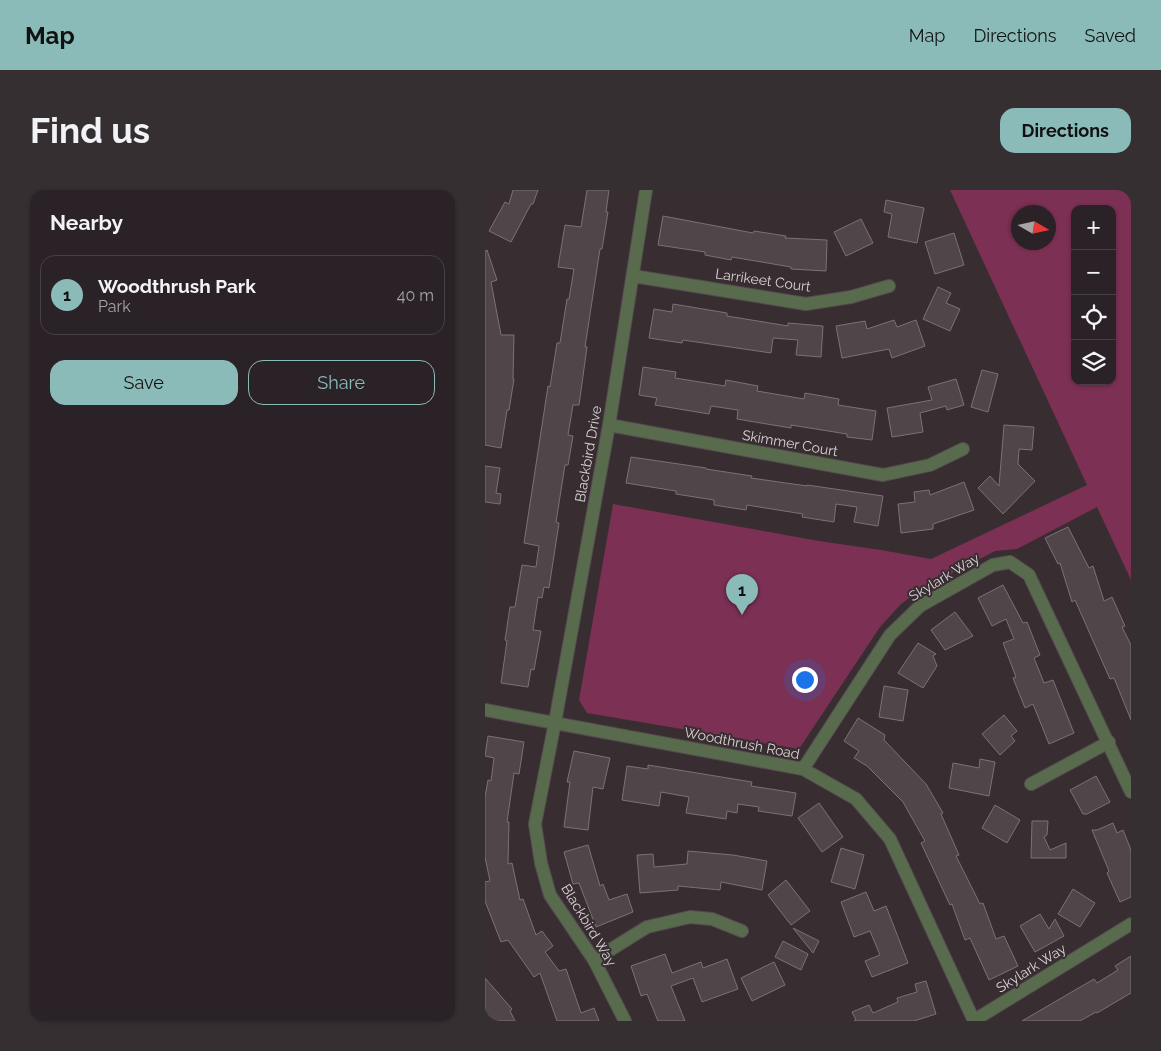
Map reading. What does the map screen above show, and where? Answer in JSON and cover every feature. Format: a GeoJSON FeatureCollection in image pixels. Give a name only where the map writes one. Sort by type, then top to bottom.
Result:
{"type":"FeatureCollection","features":[{"type":"Feature","properties":{"kind":"street","name":"Blackbird Drive"},"geometry":{"type":"LineString","coordinates":[[555,722],[609,425],[646,190]]}},
{"type":"Feature","properties":{"kind":"street","name":"Larrikeet Court"},"geometry":{"type":"LineString","coordinates":[[633,276],[806,304],[851,297],[889,286]]}},
{"type":"Feature","properties":{"kind":"street","name":"Skimmer Court"},"geometry":{"type":"LineString","coordinates":[[609,425],[883,475],[930,465],[963,449]]}},
{"type":"Feature","properties":{"kind":"street","name":"Skylark Way"},"geometry":{"type":"LineString","coordinates":[[803,769],[890,635],[920,606],[993,565],[1010,562],[1029,575],[1131,792]]}},
{"type":"Feature","properties":{"kind":"street","name":"Woodthrush Road"},"geometry":{"type":"LineString","coordinates":[[485,710],[803,769],[856,799],[890,840],[973,1021]]}},
{"type":"Feature","properties":{"kind":"street","name":"Blackbird Way"},"geometry":{"type":"LineString","coordinates":[[555,722],[535,824],[540,853],[550,895],[595,960],[625,1021]]}},
{"type":"Feature","properties":{"kind":"street"},"geometry":{"type":"LineString","coordinates":[[1031,784],[1109,742]]}},
{"type":"Feature","properties":{"kind":"street"},"geometry":{"type":"LineString","coordinates":[[595,960],[647,927],[690,917],[712,919],[742,931]]}},
{"type":"Feature","properties":{"kind":"street","name":"Skylark Way"},"geometry":{"type":"LineString","coordinates":[[973,1021],[1131,924]]}},
{"type":"Feature","properties":{"kind":"shaded area"},"geometry":{"type":"Polygon","coordinates":[[[950,190],[1131,190],[1131,580],[1097,507],[1017,549],[995,551],[920,590],[901,604],[880,627],[799,749],[587,713],[579,700],[613,504],[931,559],[1087,485],[950,190]]]}},
{"type":"Feature","properties":{"kind":"building"},"geometry":{"type":"Polygon","coordinates":[[[513,190],[538,190],[533,204],[531,204],[511,242],[489,231],[505,202],[509,204],[513,190]]]}},
{"type":"Feature","properties":{"kind":"building"},"geometry":{"type":"Polygon","coordinates":[[[587,190],[609,190],[606,212],[608,212],[602,249],[600,249],[585,347],[587,347],[579,405],[573,405],[568,435],[573,436],[568,465],[565,465],[556,522],[559,523],[549,588],[544,587],[542,598],[538,597],[533,630],[541,631],[534,670],[531,669],[528,687],[501,683],[507,641],[505,640],[510,607],[515,607],[522,565],[536,567],[539,546],[524,543],[548,386],[550,387],[557,343],[560,343],[574,269],[558,267],[565,225],[581,227],[587,190]]]}},
{"type":"Feature","properties":{"kind":"building"},"geometry":{"type":"Polygon","coordinates":[[[886,200],[924,208],[917,243],[888,237],[892,214],[884,212],[886,200]]]}},
{"type":"Feature","properties":{"kind":"building"},"geometry":{"type":"Polygon","coordinates":[[[663,216],[753,233],[754,231],[786,236],[785,238],[827,240],[826,271],[791,269],[791,267],[732,257],[731,260],[705,255],[705,252],[658,245],[663,216]]]}},
{"type":"Feature","properties":{"kind":"building"},"geometry":{"type":"Polygon","coordinates":[[[861,219],[873,243],[846,256],[834,232],[861,219]]]}},
{"type":"Feature","properties":{"kind":"building"},"geometry":{"type":"Polygon","coordinates":[[[954,233],[964,265],[935,274],[925,242],[954,233]]]}},
{"type":"Feature","properties":{"kind":"building"},"geometry":{"type":"Polygon","coordinates":[[[487,250],[497,280],[491,282],[501,335],[514,335],[514,379],[501,448],[485,445],[485,251],[487,250]]]}},
{"type":"Feature","properties":{"kind":"building"},"geometry":{"type":"Polygon","coordinates":[[[938,287],[951,293],[946,303],[960,309],[950,331],[923,319],[938,287]]]}},
{"type":"Feature","properties":{"kind":"building"},"geometry":{"type":"Polygon","coordinates":[[[673,304],[727,313],[727,316],[788,326],[788,323],[823,326],[821,357],[796,355],[798,340],[773,338],[771,353],[683,340],[682,343],[649,338],[654,309],[672,312],[673,304]]]}},
{"type":"Feature","properties":{"kind":"building"},"geometry":{"type":"Polygon","coordinates":[[[894,320],[897,327],[916,320],[925,346],[892,358],[889,349],[842,358],[836,326],[865,321],[867,329],[894,320]]]}},
{"type":"Feature","properties":{"kind":"building"},"geometry":{"type":"Polygon","coordinates":[[[643,367],[676,372],[675,378],[725,386],[726,380],[758,386],[757,391],[804,399],[805,393],[839,399],[838,405],[876,411],[872,440],[847,437],[847,434],[791,425],[791,428],[737,419],[738,410],[711,406],[709,414],[655,405],[657,398],[639,395],[643,367]]]}},
{"type":"Feature","properties":{"kind":"building"},"geometry":{"type":"Polygon","coordinates":[[[982,370],[998,374],[988,412],[971,407],[982,370]]]}},
{"type":"Feature","properties":{"kind":"building"},"geometry":{"type":"Polygon","coordinates":[[[956,379],[964,405],[947,410],[946,406],[920,413],[923,432],[892,437],[887,408],[932,400],[928,387],[956,379]]]}},
{"type":"Feature","properties":{"kind":"building"},"geometry":{"type":"Polygon","coordinates":[[[1004,425],[1034,427],[1032,450],[1019,449],[1018,464],[1035,481],[1003,514],[978,488],[990,476],[999,486],[1004,425]]]}},
{"type":"Feature","properties":{"kind":"building"},"geometry":{"type":"Polygon","coordinates":[[[631,457],[752,476],[751,478],[883,496],[878,526],[854,522],[857,507],[836,504],[834,522],[802,517],[803,514],[747,505],[746,510],[714,505],[714,500],[676,494],[676,491],[626,483],[631,457]]]}},
{"type":"Feature","properties":{"kind":"building"},"geometry":{"type":"Polygon","coordinates":[[[485,466],[500,468],[496,493],[501,494],[500,504],[485,502],[485,466]]]}},
{"type":"Feature","properties":{"kind":"building"},"geometry":{"type":"Polygon","coordinates":[[[964,482],[974,510],[933,524],[933,529],[901,533],[898,504],[915,502],[914,492],[929,490],[930,495],[964,482]]]}},
{"type":"Feature","properties":{"kind":"building"},"geometry":{"type":"Polygon","coordinates":[[[1068,527],[1089,568],[1093,566],[1104,601],[1112,597],[1125,626],[1122,627],[1131,645],[1131,720],[1114,678],[1110,679],[1075,600],[1072,602],[1060,563],[1058,564],[1045,538],[1068,527]]]}},
{"type":"Feature","properties":{"kind":"building"},"geometry":{"type":"Polygon","coordinates":[[[1003,585],[1023,623],[1027,622],[1040,655],[1034,658],[1044,683],[1053,680],[1074,733],[1049,744],[1033,704],[1025,708],[1013,678],[1016,677],[1003,643],[1014,639],[1006,619],[992,626],[978,598],[1003,585]]]}},
{"type":"Feature","properties":{"kind":"building"},"geometry":{"type":"Polygon","coordinates":[[[955,612],[973,636],[945,650],[931,630],[955,612]]]}},
{"type":"Feature","properties":{"kind":"building"},"geometry":{"type":"Polygon","coordinates":[[[918,643],[936,654],[933,656],[937,666],[923,688],[898,673],[918,643]]]}},
{"type":"Feature","properties":{"kind":"building"},"geometry":{"type":"Polygon","coordinates":[[[884,686],[908,690],[903,721],[879,717],[884,686]]]}},
{"type":"Feature","properties":{"kind":"building"},"geometry":{"type":"Polygon","coordinates":[[[1004,715],[1017,731],[1011,736],[1015,741],[1000,755],[982,734],[1004,715]]]}},
{"type":"Feature","properties":{"kind":"building"},"geometry":{"type":"Polygon","coordinates":[[[858,718],[885,735],[884,740],[926,784],[943,813],[941,814],[959,855],[956,856],[980,904],[983,903],[996,939],[1004,936],[1018,966],[989,980],[970,938],[965,940],[952,904],[950,905],[921,843],[925,841],[903,802],[867,766],[854,758],[859,751],[844,741],[858,718]]]}},
{"type":"Feature","properties":{"kind":"building"},"geometry":{"type":"Polygon","coordinates":[[[488,736],[524,742],[519,774],[514,773],[507,822],[509,822],[508,864],[512,863],[520,900],[523,899],[536,935],[542,931],[553,946],[545,952],[559,971],[566,969],[581,1013],[594,1008],[599,1021],[557,1021],[540,973],[534,977],[508,940],[501,942],[485,901],[485,882],[490,881],[485,857],[485,797],[488,780],[491,781],[494,758],[485,756],[488,736]]]}},
{"type":"Feature","properties":{"kind":"building"},"geometry":{"type":"Polygon","coordinates":[[[574,751],[610,758],[603,789],[593,787],[588,830],[564,827],[570,782],[567,782],[574,751]]]}},
{"type":"Feature","properties":{"kind":"building"},"geometry":{"type":"Polygon","coordinates":[[[980,759],[995,762],[989,796],[949,788],[953,763],[979,768],[980,759]]]}},
{"type":"Feature","properties":{"kind":"building"},"geometry":{"type":"Polygon","coordinates":[[[648,765],[752,782],[751,786],[796,793],[792,816],[758,811],[759,807],[738,804],[737,813],[727,811],[726,819],[686,813],[689,797],[661,792],[659,806],[622,800],[627,766],[648,769],[648,765]]]}},
{"type":"Feature","properties":{"kind":"building"},"geometry":{"type":"Polygon","coordinates":[[[1096,776],[1110,802],[1087,814],[1083,814],[1070,790],[1096,776]]]}},
{"type":"Feature","properties":{"kind":"building"},"geometry":{"type":"Polygon","coordinates":[[[819,803],[843,837],[822,852],[798,818],[819,803]]]}},
{"type":"Feature","properties":{"kind":"building"},"geometry":{"type":"Polygon","coordinates":[[[995,805],[1020,820],[1007,843],[982,828],[995,805]]]}},
{"type":"Feature","properties":{"kind":"building"},"geometry":{"type":"Polygon","coordinates":[[[1032,821],[1048,821],[1047,835],[1044,837],[1050,850],[1066,843],[1066,858],[1031,858],[1032,821]]]}},
{"type":"Feature","properties":{"kind":"building"},"geometry":{"type":"Polygon","coordinates":[[[1113,823],[1117,833],[1123,830],[1131,850],[1131,897],[1120,902],[1107,873],[1109,871],[1092,830],[1097,830],[1113,823]]]}},
{"type":"Feature","properties":{"kind":"building"},"geometry":{"type":"Polygon","coordinates":[[[588,845],[600,886],[603,884],[609,900],[627,894],[633,912],[596,927],[579,883],[573,884],[564,852],[588,845]]]}},
{"type":"Feature","properties":{"kind":"building"},"geometry":{"type":"Polygon","coordinates":[[[841,848],[864,855],[855,889],[831,882],[841,848]]]}},
{"type":"Feature","properties":{"kind":"building"},"geometry":{"type":"Polygon","coordinates":[[[688,851],[733,855],[767,861],[762,890],[721,882],[720,890],[678,886],[678,890],[640,893],[637,855],[653,854],[654,867],[687,864],[688,851]]]}},
{"type":"Feature","properties":{"kind":"building"},"geometry":{"type":"Polygon","coordinates":[[[786,880],[810,911],[791,925],[768,895],[786,880]]]}},
{"type":"Feature","properties":{"kind":"building"},"geometry":{"type":"Polygon","coordinates":[[[1073,889],[1095,903],[1080,927],[1058,914],[1073,889]]]}},
{"type":"Feature","properties":{"kind":"building"},"geometry":{"type":"Polygon","coordinates":[[[866,892],[874,911],[886,906],[908,963],[872,977],[865,961],[880,955],[870,931],[854,937],[841,902],[866,892]]]}},
{"type":"Feature","properties":{"kind":"building"},"geometry":{"type":"Polygon","coordinates":[[[1040,914],[1049,929],[1055,919],[1064,936],[1035,952],[1020,926],[1040,914]]]}},
{"type":"Feature","properties":{"kind":"building"},"geometry":{"type":"Polygon","coordinates":[[[793,928],[819,941],[813,953],[793,928]]]}},
{"type":"Feature","properties":{"kind":"building"},"geometry":{"type":"Polygon","coordinates":[[[783,941],[808,954],[801,970],[775,957],[783,941]]]}},
{"type":"Feature","properties":{"kind":"building"},"geometry":{"type":"Polygon","coordinates":[[[665,954],[672,973],[701,962],[703,968],[727,959],[738,989],[702,1002],[693,978],[671,986],[685,1021],[658,1021],[647,994],[641,996],[631,966],[665,954]]]}},
{"type":"Feature","properties":{"kind":"building"},"geometry":{"type":"Polygon","coordinates":[[[1131,956],[1131,993],[1080,1021],[1022,1021],[1094,979],[1097,983],[1118,970],[1115,966],[1131,956]]]}},
{"type":"Feature","properties":{"kind":"building"},"geometry":{"type":"Polygon","coordinates":[[[774,962],[785,985],[752,1001],[741,978],[774,962]]]}},
{"type":"Feature","properties":{"kind":"building"},"geometry":{"type":"Polygon","coordinates":[[[485,978],[512,1009],[510,1011],[515,1021],[490,1021],[485,1016],[485,978]]]}},
{"type":"Feature","properties":{"kind":"building"},"geometry":{"type":"Polygon","coordinates":[[[926,981],[936,1014],[914,1021],[854,1021],[856,1020],[852,1012],[869,1005],[873,1013],[898,1002],[897,998],[917,992],[915,984],[926,981]]]}},
{"type":"Feature","properties":{"kind":"place","name":"Woodthrush Park"},"geometry":{"type":"Point","coordinates":[742,615]}}]}
